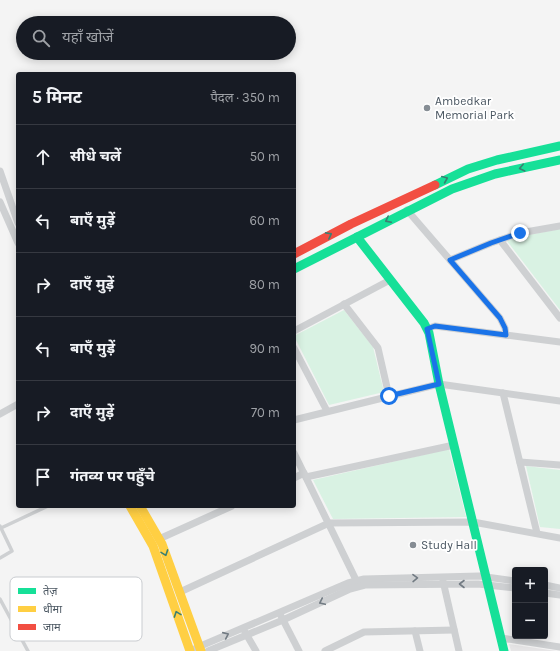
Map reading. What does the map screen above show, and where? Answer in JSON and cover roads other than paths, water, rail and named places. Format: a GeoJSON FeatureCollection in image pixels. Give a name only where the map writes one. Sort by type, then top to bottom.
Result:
{"type":"FeatureCollection","features":[{"type":"Feature","properties":{"kind":"street"},"geometry":{"type":"LineString","coordinates":[[296,253],[351,224],[468,169],[497,160],[560,146]]}},
{"type":"Feature","properties":{"kind":"street"},"geometry":{"type":"LineString","coordinates":[[296,268],[407,210],[452,189],[478,179],[560,160]]}},
{"type":"Feature","properties":{"kind":"street"},"geometry":{"type":"LineString","coordinates":[[0,171],[16,217]]}},
{"type":"Feature","properties":{"kind":"street"},"geometry":{"type":"LineString","coordinates":[[0,202],[16,238]]}},
{"type":"Feature","properties":{"kind":"street"},"geometry":{"type":"LineString","coordinates":[[407,210],[500,318],[505,328],[506,335]]}},
{"type":"Feature","properties":{"kind":"street"},"geometry":{"type":"LineString","coordinates":[[450,260],[520,233],[560,226]]}},
{"type":"Feature","properties":{"kind":"street"},"geometry":{"type":"LineString","coordinates":[[357,237],[427,329],[504,651]]}},
{"type":"Feature","properties":{"kind":"street"},"geometry":{"type":"LineString","coordinates":[[500,240],[560,318]]}},
{"type":"Feature","properties":{"kind":"street"},"geometry":{"type":"LineString","coordinates":[[296,330],[390,280]]}},
{"type":"Feature","properties":{"kind":"street"},"geometry":{"type":"LineString","coordinates":[[344,304],[378,348],[389,396]]}},
{"type":"Feature","properties":{"kind":"street"},"geometry":{"type":"LineString","coordinates":[[427,329],[435,326],[560,342]]}},
{"type":"Feature","properties":{"kind":"street"},"geometry":{"type":"LineString","coordinates":[[296,352],[327,412]]}},
{"type":"Feature","properties":{"kind":"street"},"geometry":{"type":"LineString","coordinates":[[296,420],[439,384],[560,401]]}},
{"type":"Feature","properties":{"kind":"street"},"geometry":{"type":"LineString","coordinates":[[503,393],[537,533]]}},
{"type":"Feature","properties":{"kind":"street"},"geometry":{"type":"LineString","coordinates":[[0,414],[16,405]]}},
{"type":"Feature","properties":{"kind":"street"},"geometry":{"type":"LineString","coordinates":[[296,477],[454,445]]}},
{"type":"Feature","properties":{"kind":"street"},"geometry":{"type":"LineString","coordinates":[[296,457],[358,584]]}},
{"type":"Feature","properties":{"kind":"street"},"geometry":{"type":"LineString","coordinates":[[520,462],[560,465]]}},
{"type":"Feature","properties":{"kind":"street"},"geometry":{"type":"LineString","coordinates":[[131,508],[153,546],[190,651],[203,650],[247,635],[283,620],[358,584]]}},
{"type":"Feature","properties":{"kind":"street"},"geometry":{"type":"LineString","coordinates":[[141,508],[159,539],[203,650]]}},
{"type":"Feature","properties":{"kind":"street"},"geometry":{"type":"LineString","coordinates":[[159,539],[228,508]]}},
{"type":"Feature","properties":{"kind":"street"},"geometry":{"type":"LineString","coordinates":[[180,592],[329,523],[473,522],[560,538]]}},
{"type":"Feature","properties":{"kind":"street"},"geometry":{"type":"LineString","coordinates":[[203,650],[243,628],[279,612],[358,584],[443,581],[512,581]]}},
{"type":"Feature","properties":{"kind":"street"},"geometry":{"type":"LineString","coordinates":[[443,581],[459,651]]}},
{"type":"Feature","properties":{"kind":"street"},"geometry":{"type":"LineString","coordinates":[[488,581],[512,587]]}},
{"type":"Feature","properties":{"kind":"street"},"geometry":{"type":"LineString","coordinates":[[548,586],[560,588]]}},
{"type":"Feature","properties":{"kind":"street"},"geometry":{"type":"LineString","coordinates":[[548,593],[560,595]]}},
{"type":"Feature","properties":{"kind":"street"},"geometry":{"type":"LineString","coordinates":[[279,612],[299,651]]}},
{"type":"Feature","properties":{"kind":"street"},"geometry":{"type":"LineString","coordinates":[[243,628],[256,651]]}},
{"type":"Feature","properties":{"kind":"street"},"geometry":{"type":"LineString","coordinates":[[325,651],[364,632],[454,630]]}},
{"type":"Feature","properties":{"kind":"street"},"geometry":{"type":"LineString","coordinates":[[415,631],[420,651]]}},
{"type":"Feature","properties":{"kind":"street"},"geometry":{"type":"LineString","coordinates":[[501,638],[560,647]]}},
{"type":"Feature","properties":{"kind":"lane"},"geometry":{"type":"LineString","coordinates":[[0,558],[12,551],[0,527],[43,508]]}},
{"type":"Feature","properties":{"kind":"lane"},"geometry":{"type":"LineString","coordinates":[[0,599],[10,618]]}},
{"type":"Feature","properties":{"kind":"lane"},"geometry":{"type":"LineString","coordinates":[[23,641],[28,651]]}},
{"type":"Feature","properties":{"kind":"place","name":"Ambedkar Memorial Park"},"geometry":{"type":"Point","coordinates":[427,108]}},
{"type":"Feature","properties":{"kind":"place","name":"Study Hall"},"geometry":{"type":"Point","coordinates":[413,545]}}]}
